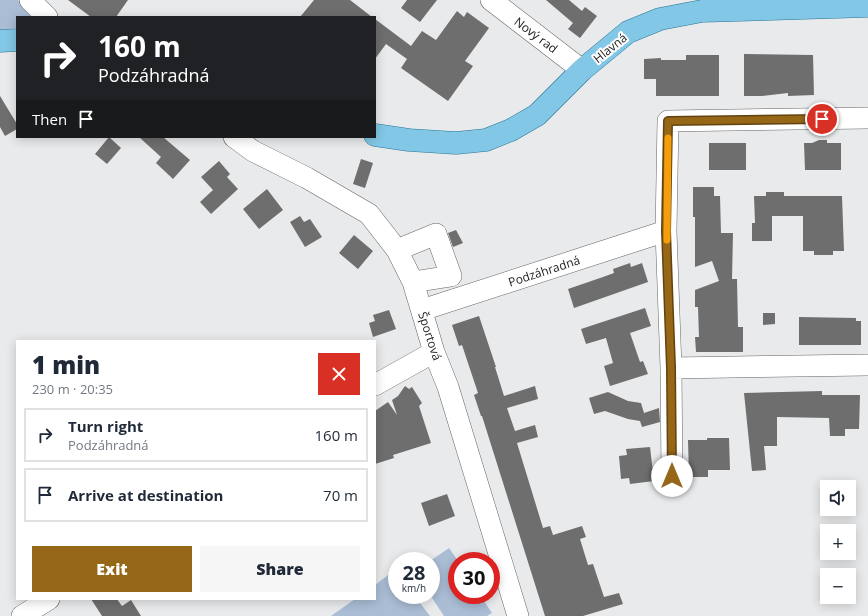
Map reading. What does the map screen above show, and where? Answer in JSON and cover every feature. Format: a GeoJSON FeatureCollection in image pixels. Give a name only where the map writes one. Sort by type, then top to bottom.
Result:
{"type":"FeatureCollection","features":[{"type":"Feature","properties":{"kind":"main road","name":"Hlavná"},"geometry":{"type":"LineString","coordinates":[[376,136],[456,143],[486,140],[511,130],[537,115],[582,70],[628,32],[660,19],[702,11],[868,6]]}},
{"type":"Feature","properties":{"kind":"main road"},"geometry":{"type":"LineString","coordinates":[[0,41],[16,40]]}},
{"type":"Feature","properties":{"kind":"street"},"geometry":{"type":"LineString","coordinates":[[30,0],[46,16]]}},
{"type":"Feature","properties":{"kind":"street","name":"Nový rad"},"geometry":{"type":"LineString","coordinates":[[490,0],[582,70]]}},
{"type":"Feature","properties":{"kind":"street"},"geometry":{"type":"LineString","coordinates":[[672,476],[671,368],[666,231],[668,121],[868,118]]}},
{"type":"Feature","properties":{"kind":"street","name":"Športová"},"geometry":{"type":"LineString","coordinates":[[235,138],[254,151],[307,178],[370,214],[397,250],[413,282],[434,352],[448,387],[518,616]]}},
{"type":"Feature","properties":{"kind":"street","name":"Podzáhradná"},"geometry":{"type":"LineString","coordinates":[[422,310],[666,231]]}},
{"type":"Feature","properties":{"kind":"street"},"geometry":{"type":"LineString","coordinates":[[397,250],[436,234],[450,276],[413,282]]}},
{"type":"Feature","properties":{"kind":"street"},"geometry":{"type":"LineString","coordinates":[[376,384],[434,352]]}},
{"type":"Feature","properties":{"kind":"street"},"geometry":{"type":"LineString","coordinates":[[671,368],[868,365]]}},
{"type":"Feature","properties":{"kind":"street"},"geometry":{"type":"LineString","coordinates":[[22,616],[47,600]]}},
{"type":"Feature","properties":{"kind":"shaded area"},"geometry":{"type":"Polygon","coordinates":[[[0,0],[18,0],[34,16],[16,16],[16,28],[0,30],[0,0]]]}},
{"type":"Feature","properties":{"kind":"shaded area"},"geometry":{"type":"Polygon","coordinates":[[[449,548],[452,552],[448,552],[448,604],[486,604],[492,613],[487,616],[444,616],[436,604],[440,604],[440,554],[449,548]]]}},
{"type":"Feature","properties":{"kind":"shaded area"},"geometry":{"type":"Polygon","coordinates":[[[388,575],[388,604],[421,604],[430,616],[331,616],[354,600],[376,600],[376,584],[388,575]]]}},
{"type":"Feature","properties":{"kind":"building"},"geometry":{"type":"Polygon","coordinates":[[[68,0],[128,0],[117,16],[90,16],[68,0]]]}},
{"type":"Feature","properties":{"kind":"building"},"geometry":{"type":"Polygon","coordinates":[[[314,0],[350,0],[371,16],[301,16],[314,0]]]}},
{"type":"Feature","properties":{"kind":"building"},"geometry":{"type":"Polygon","coordinates":[[[407,0],[437,0],[420,22],[401,8],[407,0]]]}},
{"type":"Feature","properties":{"kind":"building"},"geometry":{"type":"Polygon","coordinates":[[[546,0],[569,0],[582,11],[585,7],[597,16],[580,38],[568,29],[573,23],[546,0]]]}},
{"type":"Feature","properties":{"kind":"building"},"geometry":{"type":"Polygon","coordinates":[[[457,11],[464,17],[467,12],[489,28],[465,61],[473,66],[448,101],[401,68],[407,59],[386,44],[376,58],[376,20],[411,46],[422,31],[436,40],[457,11]]]}},
{"type":"Feature","properties":{"kind":"building"},"geometry":{"type":"Polygon","coordinates":[[[744,54],[813,55],[814,95],[788,96],[788,93],[762,96],[744,96],[744,54]]]}},
{"type":"Feature","properties":{"kind":"building"},"geometry":{"type":"Polygon","coordinates":[[[686,55],[719,55],[719,96],[656,96],[656,79],[644,79],[644,59],[661,58],[661,60],[686,60],[686,55]]]}},
{"type":"Feature","properties":{"kind":"building"},"geometry":{"type":"Polygon","coordinates":[[[0,96],[16,122],[16,130],[5,136],[0,127],[0,96]]]}},
{"type":"Feature","properties":{"kind":"building"},"geometry":{"type":"Polygon","coordinates":[[[108,138],[121,148],[107,164],[95,154],[108,138]]]}},
{"type":"Feature","properties":{"kind":"building"},"geometry":{"type":"Polygon","coordinates":[[[140,138],[164,138],[190,160],[173,179],[156,163],[161,157],[140,138]]]}},
{"type":"Feature","properties":{"kind":"building"},"geometry":{"type":"Polygon","coordinates":[[[819,140],[827,140],[827,143],[841,143],[841,170],[805,170],[804,143],[812,143],[819,140]]]}},
{"type":"Feature","properties":{"kind":"building"},"geometry":{"type":"Polygon","coordinates":[[[709,143],[746,143],[746,170],[709,170],[709,143]]]}},
{"type":"Feature","properties":{"kind":"building"},"geometry":{"type":"Polygon","coordinates":[[[361,159],[373,163],[365,188],[353,184],[361,159]]]}},
{"type":"Feature","properties":{"kind":"building"},"geometry":{"type":"Polygon","coordinates":[[[219,161],[230,174],[227,177],[238,189],[211,214],[200,202],[213,190],[201,177],[219,161]]]}},
{"type":"Feature","properties":{"kind":"building"},"geometry":{"type":"Polygon","coordinates":[[[693,187],[714,187],[714,196],[720,196],[721,233],[733,233],[732,279],[737,279],[738,327],[743,327],[743,352],[696,352],[695,337],[699,337],[698,307],[695,307],[695,290],[719,281],[712,261],[695,267],[695,217],[693,217],[693,187]]]}},
{"type":"Feature","properties":{"kind":"building"},"geometry":{"type":"Polygon","coordinates":[[[267,189],[283,210],[259,229],[243,209],[267,189]]]}},
{"type":"Feature","properties":{"kind":"building"},"geometry":{"type":"Polygon","coordinates":[[[766,192],[784,192],[784,196],[842,196],[844,251],[833,251],[833,255],[814,255],[814,251],[803,251],[803,216],[772,216],[772,241],[752,241],[752,223],[755,223],[754,196],[766,196],[766,192]]]}},
{"type":"Feature","properties":{"kind":"building"},"geometry":{"type":"Polygon","coordinates":[[[300,216],[304,222],[310,219],[322,237],[305,247],[290,222],[300,216]]]}},
{"type":"Feature","properties":{"kind":"building"},"geometry":{"type":"Polygon","coordinates":[[[456,230],[463,243],[453,247],[448,233],[456,230]]]}},
{"type":"Feature","properties":{"kind":"building"},"geometry":{"type":"Polygon","coordinates":[[[354,235],[373,251],[358,269],[339,253],[354,235]]]}},
{"type":"Feature","properties":{"kind":"building"},"geometry":{"type":"Polygon","coordinates":[[[630,263],[631,267],[642,263],[648,282],[574,308],[568,289],[614,273],[613,269],[630,263]]]}},
{"type":"Feature","properties":{"kind":"building"},"geometry":{"type":"Polygon","coordinates":[[[645,308],[651,326],[630,333],[640,362],[643,361],[648,374],[610,386],[604,366],[613,363],[606,338],[586,344],[581,329],[645,308]]]}},
{"type":"Feature","properties":{"kind":"building"},"geometry":{"type":"Polygon","coordinates":[[[389,310],[396,329],[373,337],[369,323],[375,321],[373,315],[389,310]]]}},
{"type":"Feature","properties":{"kind":"building"},"geometry":{"type":"Polygon","coordinates":[[[763,313],[775,313],[775,324],[763,325],[763,313]]]}},
{"type":"Feature","properties":{"kind":"building"},"geometry":{"type":"Polygon","coordinates":[[[479,316],[504,396],[535,386],[538,399],[507,408],[515,431],[535,425],[538,437],[517,443],[543,528],[550,526],[553,535],[582,526],[586,537],[580,539],[588,565],[593,564],[604,597],[619,593],[623,604],[583,616],[545,616],[474,395],[478,393],[462,345],[459,346],[452,325],[479,316]]]}},
{"type":"Feature","properties":{"kind":"building"},"geometry":{"type":"Polygon","coordinates":[[[799,317],[856,318],[856,321],[861,321],[861,345],[799,345],[799,317]]]}},
{"type":"Feature","properties":{"kind":"building"},"geometry":{"type":"Polygon","coordinates":[[[405,386],[409,389],[412,387],[422,403],[419,406],[431,443],[393,455],[394,458],[376,464],[376,410],[388,402],[397,415],[392,400],[398,396],[405,386]]]}},
{"type":"Feature","properties":{"kind":"building"},"geometry":{"type":"Polygon","coordinates":[[[822,391],[822,395],[860,395],[859,429],[845,429],[845,436],[830,436],[829,418],[777,417],[777,446],[764,446],[766,470],[752,471],[744,393],[822,391]]]}},
{"type":"Feature","properties":{"kind":"building"},"geometry":{"type":"Polygon","coordinates":[[[608,392],[628,401],[641,403],[644,413],[659,408],[660,422],[642,427],[640,421],[628,419],[605,411],[594,414],[589,398],[608,392]]]}},
{"type":"Feature","properties":{"kind":"building"},"geometry":{"type":"Polygon","coordinates":[[[707,438],[729,438],[730,470],[708,470],[708,477],[689,477],[688,440],[707,440],[707,438]]]}},
{"type":"Feature","properties":{"kind":"building"},"geometry":{"type":"Polygon","coordinates":[[[650,447],[654,481],[630,484],[629,478],[621,479],[619,456],[627,455],[626,449],[650,447]]]}},
{"type":"Feature","properties":{"kind":"building"},"geometry":{"type":"Polygon","coordinates":[[[447,494],[455,516],[429,526],[421,503],[447,494]]]}},
{"type":"Feature","properties":{"kind":"building"},"geometry":{"type":"Polygon","coordinates":[[[92,600],[118,600],[122,606],[131,600],[141,616],[102,616],[92,600]]]}},
{"type":"Feature","properties":{"kind":"slow traffic"},"geometry":{"type":"LineString","coordinates":[[667,240],[668,138]]}},
{"type":"Feature","properties":{"kind":"route"},"geometry":{"type":"LineString","coordinates":[[672,476],[671,368],[666,231],[668,121],[822,119]]}}]}
